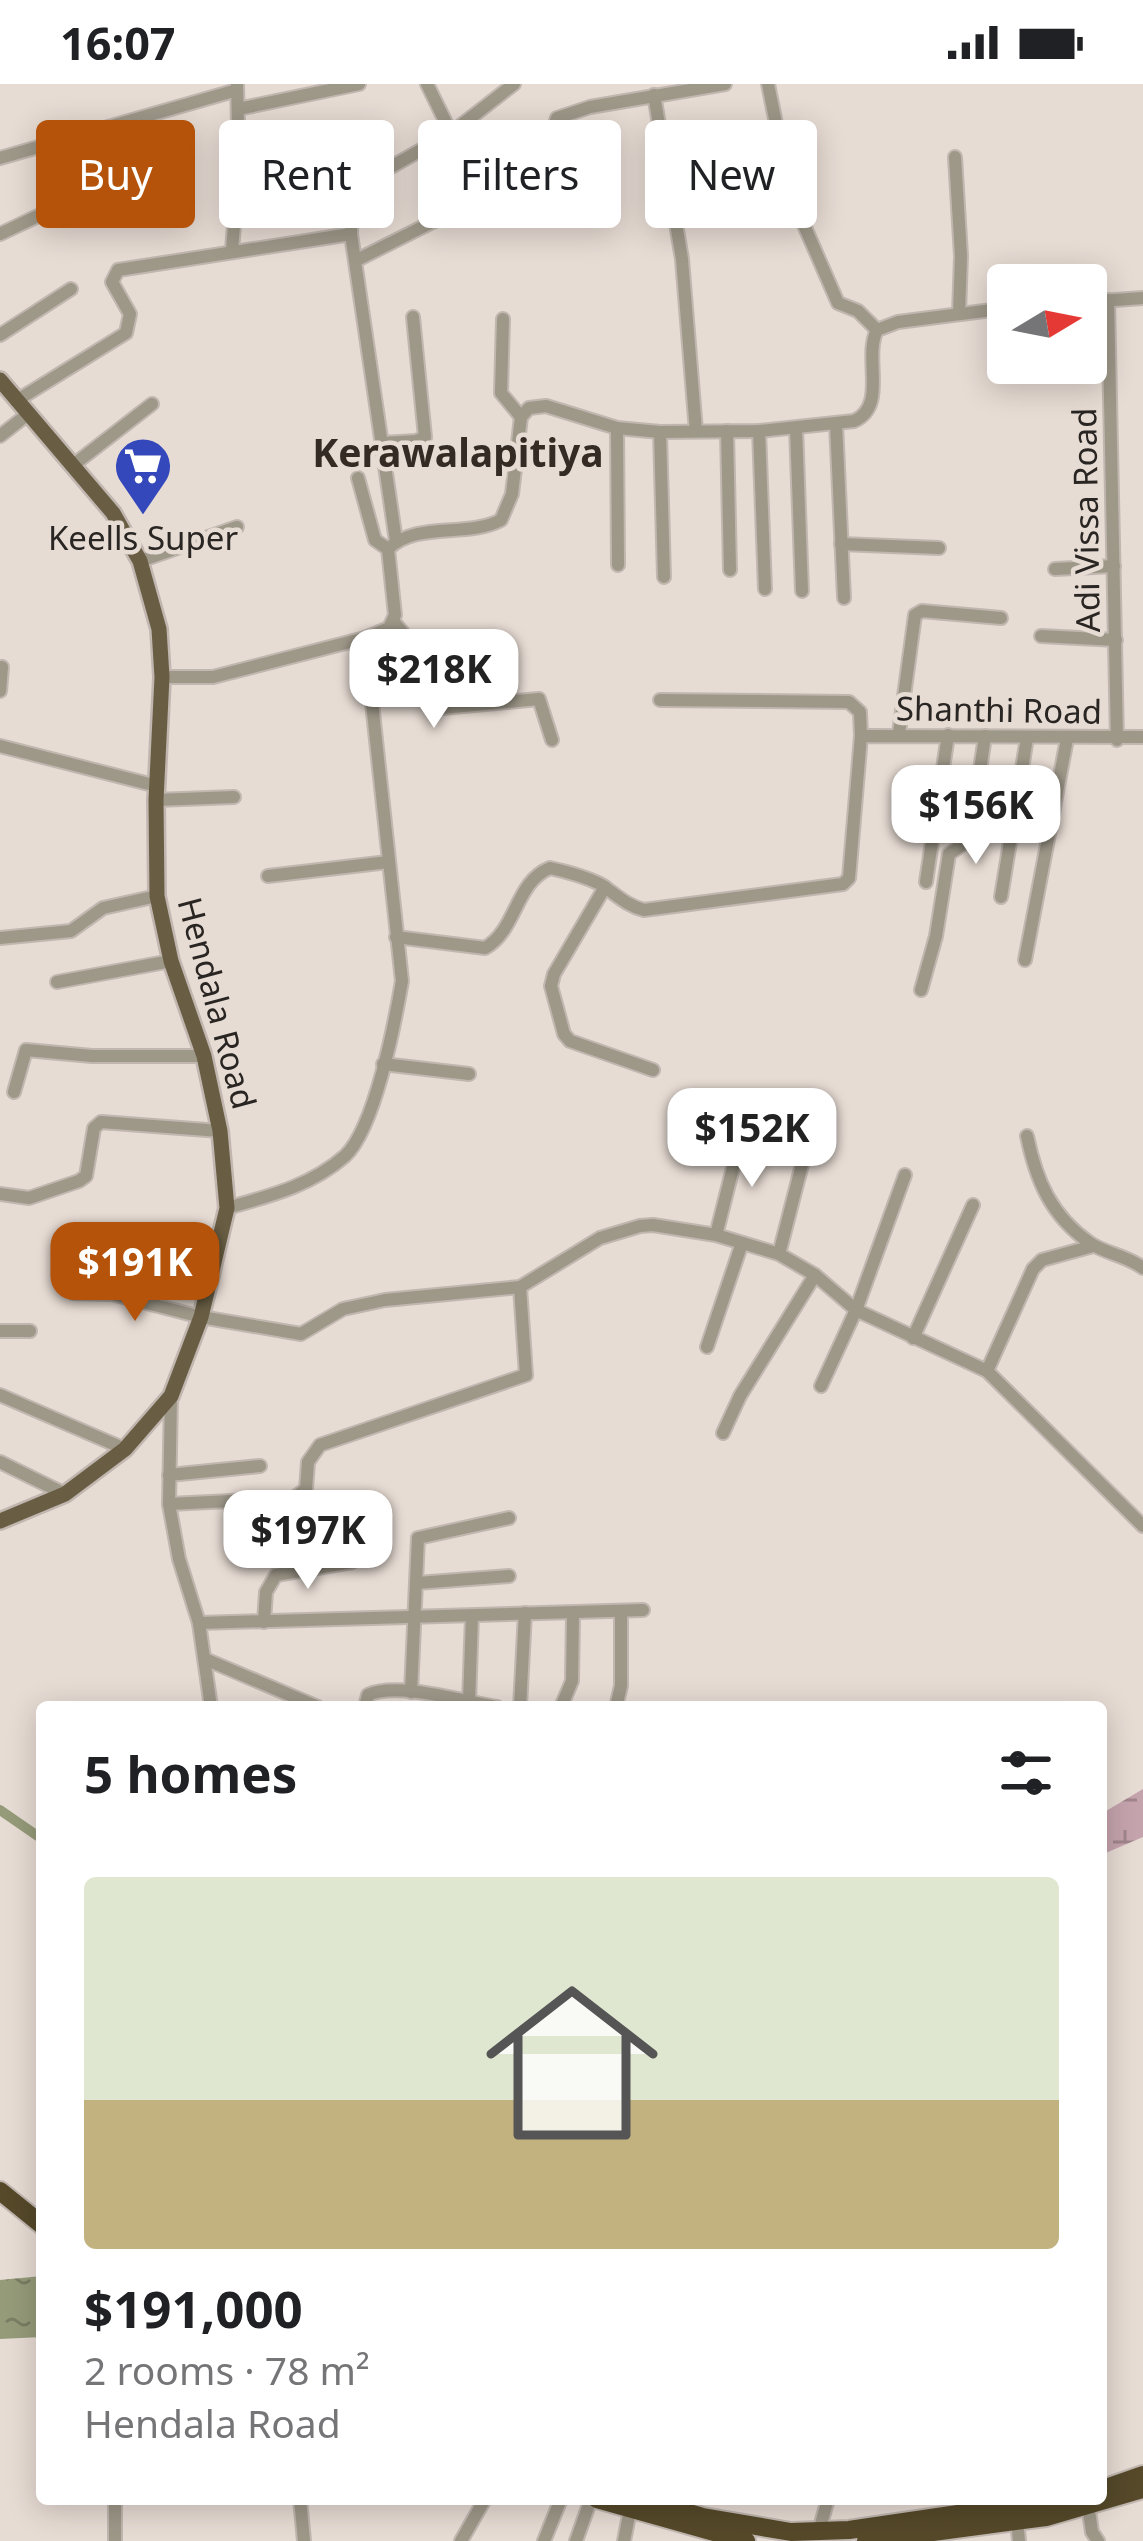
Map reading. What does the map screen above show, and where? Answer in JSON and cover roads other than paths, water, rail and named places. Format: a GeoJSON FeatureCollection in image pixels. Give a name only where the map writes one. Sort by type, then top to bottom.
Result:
{"type":"FeatureCollection","features":[{"type":"Feature","properties":{"kind":"highway"},"geometry":{"type":"LineString","coordinates":[[0,2175],[36,2204]]}},
{"type":"Feature","properties":{"kind":"highway"},"geometry":{"type":"LineString","coordinates":[[0,2191],[36,2220]]}},
{"type":"Feature","properties":{"kind":"highway"},"geometry":{"type":"LineString","coordinates":[[1107,2493],[1142,2481]]}},
{"type":"Feature","properties":{"kind":"highway"},"geometry":{"type":"LineString","coordinates":[[637,2505],[791,2536],[819,2531],[855,2537],[1018,2531],[1077,2505]]}},
{"type":"Feature","properties":{"kind":"highway"},"geometry":{"type":"LineString","coordinates":[[637,2505],[707,2536],[746,2541]]}},
{"type":"Feature","properties":{"kind":"highway"},"geometry":{"type":"LineString","coordinates":[[855,2537],[944,2508],[982,2505]]}},
{"type":"Feature","properties":{"kind":"main road","name":"Hendala Road"},"geometry":{"type":"LineString","coordinates":[[0,380],[112,513],[140,561],[159,628],[157,896],[171,961],[203,1055],[220,1131],[227,1208],[201,1317],[171,1396],[125,1449],[65,1494],[0,1521]]}},
{"type":"Feature","properties":{"kind":"street"},"geometry":{"type":"LineString","coordinates":[[238,110],[359,84]]}},
{"type":"Feature","properties":{"kind":"street"},"geometry":{"type":"LineString","coordinates":[[427,84],[445,120]]}},
{"type":"Feature","properties":{"kind":"street"},"geometry":{"type":"LineString","coordinates":[[468,120],[514,84]]}},
{"type":"Feature","properties":{"kind":"street"},"geometry":{"type":"LineString","coordinates":[[556,120],[590,107],[725,84]]}},
{"type":"Feature","properties":{"kind":"street"},"geometry":{"type":"LineString","coordinates":[[768,84],[775,120]]}},
{"type":"Feature","properties":{"kind":"street"},"geometry":{"type":"LineString","coordinates":[[0,158],[237,87],[239,165],[232,250]]}},
{"type":"Feature","properties":{"kind":"street"},"geometry":{"type":"LineString","coordinates":[[654,95],[658,120]]}},
{"type":"Feature","properties":{"kind":"street"},"geometry":{"type":"LineString","coordinates":[[418,152],[359,185],[352,196],[351,234],[382,443],[394,622],[436,705],[539,699],[552,740]]}},
{"type":"Feature","properties":{"kind":"street"},"geometry":{"type":"LineString","coordinates":[[955,157],[961,256],[958,313]]}},
{"type":"Feature","properties":{"kind":"street"},"geometry":{"type":"LineString","coordinates":[[0,234],[36,217]]}},
{"type":"Feature","properties":{"kind":"street"},"geometry":{"type":"LineString","coordinates":[[357,260],[420,228]]}},
{"type":"Feature","properties":{"kind":"street"},"geometry":{"type":"LineString","coordinates":[[677,228],[696,431]]}},
{"type":"Feature","properties":{"kind":"street"},"geometry":{"type":"LineString","coordinates":[[805,228],[838,303],[859,311],[877,330]]}},
{"type":"Feature","properties":{"kind":"street"},"geometry":{"type":"LineString","coordinates":[[0,436],[22,408],[126,333],[130,314],[112,282],[118,270],[351,234]]}},
{"type":"Feature","properties":{"kind":"street"},"geometry":{"type":"LineString","coordinates":[[0,335],[71,289]]}},
{"type":"Feature","properties":{"kind":"street"},"geometry":{"type":"LineString","coordinates":[[1108,300],[1143,298]]}},
{"type":"Feature","properties":{"kind":"street","name":"Adi Vissa Road"},"geometry":{"type":"LineString","coordinates":[[1108,300],[1117,740]]}},
{"type":"Feature","properties":{"kind":"street"},"geometry":{"type":"LineString","coordinates":[[358,478],[375,540],[392,545],[409,536],[486,526],[501,520],[512,494],[521,417],[529,408],[546,406],[617,428],[660,432],[836,424],[863,417],[871,405],[872,344],[877,330],[898,322],[987,310]]}},
{"type":"Feature","properties":{"kind":"street"},"geometry":{"type":"LineString","coordinates":[[382,443],[416,442],[425,437],[413,317]]}},
{"type":"Feature","properties":{"kind":"street"},"geometry":{"type":"LineString","coordinates":[[503,319],[501,393],[521,417]]}},
{"type":"Feature","properties":{"kind":"street"},"geometry":{"type":"LineString","coordinates":[[72,466],[152,404]]}},
{"type":"Feature","properties":{"kind":"street"},"geometry":{"type":"LineString","coordinates":[[836,424],[844,598]]}},
{"type":"Feature","properties":{"kind":"street"},"geometry":{"type":"LineString","coordinates":[[617,428],[618,565]]}},
{"type":"Feature","properties":{"kind":"street"},"geometry":{"type":"LineString","coordinates":[[796,428],[802,591]]}},
{"type":"Feature","properties":{"kind":"street"},"geometry":{"type":"LineString","coordinates":[[728,431],[730,570]]}},
{"type":"Feature","properties":{"kind":"street"},"geometry":{"type":"LineString","coordinates":[[759,431],[765,589]]}},
{"type":"Feature","properties":{"kind":"street"},"geometry":{"type":"LineString","coordinates":[[660,432],[664,577]]}},
{"type":"Feature","properties":{"kind":"street"},"geometry":{"type":"LineString","coordinates":[[140,561],[237,527]]}},
{"type":"Feature","properties":{"kind":"street"},"geometry":{"type":"LineString","coordinates":[[841,544],[939,548]]}},
{"type":"Feature","properties":{"kind":"street"},"geometry":{"type":"LineString","coordinates":[[1055,569],[1114,566]]}},
{"type":"Feature","properties":{"kind":"street"},"geometry":{"type":"LineString","coordinates":[[899,733],[915,615],[922,611],[1001,618]]}},
{"type":"Feature","properties":{"kind":"street"},"geometry":{"type":"LineString","coordinates":[[162,676],[213,677],[364,638],[383,632],[394,622]]}},
{"type":"Feature","properties":{"kind":"street"},"geometry":{"type":"LineString","coordinates":[[1041,636],[1116,640]]}},
{"type":"Feature","properties":{"kind":"street"},"geometry":{"type":"LineString","coordinates":[[227,1208],[294,1189],[344,1156],[361,1136],[394,1031],[402,981],[364,638]]}},
{"type":"Feature","properties":{"kind":"street"},"geometry":{"type":"LineString","coordinates":[[0,691],[2,668]]}},
{"type":"Feature","properties":{"kind":"street"},"geometry":{"type":"LineString","coordinates":[[661,700],[849,702],[860,712],[861,736]]}},
{"type":"Feature","properties":{"kind":"street"},"geometry":{"type":"LineString","coordinates":[[926,882],[948,735]]}},
{"type":"Feature","properties":{"kind":"street","name":"Shanthi Road"},"geometry":{"type":"LineString","coordinates":[[396,937],[485,948],[494,944],[532,878],[550,868],[578,874],[605,887],[626,906],[644,910],[843,884],[848,878],[861,736],[1143,737]]}},
{"type":"Feature","properties":{"kind":"street"},"geometry":{"type":"LineString","coordinates":[[921,990],[936,936],[949,854],[970,838],[985,736]]}},
{"type":"Feature","properties":{"kind":"street"},"geometry":{"type":"LineString","coordinates":[[1001,897],[1027,738]]}},
{"type":"Feature","properties":{"kind":"street"},"geometry":{"type":"LineString","coordinates":[[1025,960],[1067,739]]}},
{"type":"Feature","properties":{"kind":"street"},"geometry":{"type":"LineString","coordinates":[[0,746],[156,793],[234,797]]}},
{"type":"Feature","properties":{"kind":"street"},"geometry":{"type":"LineString","coordinates":[[268,876],[388,862]]}},
{"type":"Feature","properties":{"kind":"street"},"geometry":{"type":"LineString","coordinates":[[605,887],[554,974],[555,1002],[570,1041],[653,1070]]}},
{"type":"Feature","properties":{"kind":"street"},"geometry":{"type":"LineString","coordinates":[[0,938],[71,931],[103,908],[157,896]]}},
{"type":"Feature","properties":{"kind":"street"},"geometry":{"type":"LineString","coordinates":[[58,982],[171,961]]}},
{"type":"Feature","properties":{"kind":"street"},"geometry":{"type":"LineString","coordinates":[[14,1092],[22,1054],[31,1050],[92,1057],[203,1055]]}},
{"type":"Feature","properties":{"kind":"street"},"geometry":{"type":"LineString","coordinates":[[383,1064],[469,1073]]}},
{"type":"Feature","properties":{"kind":"street"},"geometry":{"type":"LineString","coordinates":[[0,1194],[29,1198],[80,1181],[86,1176],[94,1129],[101,1122],[220,1131]]}},
{"type":"Feature","properties":{"kind":"street"},"geometry":{"type":"LineString","coordinates":[[716,1235],[742,1132]]}},
{"type":"Feature","properties":{"kind":"street"},"geometry":{"type":"LineString","coordinates":[[1027,1136],[1036,1180],[1093,1246]]}},
{"type":"Feature","properties":{"kind":"street"},"geometry":{"type":"LineString","coordinates":[[779,1254],[806,1149]]}},
{"type":"Feature","properties":{"kind":"street"},"geometry":{"type":"LineString","coordinates":[[820,1386],[856,1310],[905,1175]]}},
{"type":"Feature","properties":{"kind":"street"},"geometry":{"type":"LineString","coordinates":[[913,1338],[973,1205]]}},
{"type":"Feature","properties":{"kind":"street"},"geometry":{"type":"LineString","coordinates":[[73,1293],[112,1294],[201,1317],[301,1334],[343,1309],[385,1300],[520,1287],[600,1238],[640,1226],[716,1235],[779,1254],[815,1275],[856,1310],[987,1371],[1143,1526]]}},
{"type":"Feature","properties":{"kind":"street"},"geometry":{"type":"LineString","coordinates":[[707,1347],[742,1243]]}},
{"type":"Feature","properties":{"kind":"street"},"geometry":{"type":"LineString","coordinates":[[987,1371],[1033,1269],[1042,1260],[1093,1246],[1128,1256],[1143,1268]]}},
{"type":"Feature","properties":{"kind":"street"},"geometry":{"type":"LineString","coordinates":[[723,1433],[740,1396],[815,1275]]}},
{"type":"Feature","properties":{"kind":"street"},"geometry":{"type":"LineString","coordinates":[[169,1504],[294,1498],[306,1489],[308,1462],[320,1445],[526,1375],[520,1287]]}},
{"type":"Feature","properties":{"kind":"street"},"geometry":{"type":"LineString","coordinates":[[0,1331],[30,1331]]}},
{"type":"Feature","properties":{"kind":"street"},"geometry":{"type":"LineString","coordinates":[[0,1395],[125,1449]]}},
{"type":"Feature","properties":{"kind":"street"},"geometry":{"type":"LineString","coordinates":[[171,1396],[169,1504],[179,1559],[199,1623],[210,1701]]}},
{"type":"Feature","properties":{"kind":"street"},"geometry":{"type":"LineString","coordinates":[[0,1462],[65,1494]]}},
{"type":"Feature","properties":{"kind":"street"},"geometry":{"type":"LineString","coordinates":[[169,1475],[260,1466]]}},
{"type":"Feature","properties":{"kind":"street"},"geometry":{"type":"LineString","coordinates":[[411,1692],[416,1544],[422,1534],[509,1518]]}},
{"type":"Feature","properties":{"kind":"street"},"geometry":{"type":"LineString","coordinates":[[264,1622],[266,1592],[276,1575],[352,1562]]}},
{"type":"Feature","properties":{"kind":"street"},"geometry":{"type":"LineString","coordinates":[[417,1583],[509,1576]]}},
{"type":"Feature","properties":{"kind":"street"},"geometry":{"type":"LineString","coordinates":[[199,1623],[643,1610]]}},
{"type":"Feature","properties":{"kind":"street"},"geometry":{"type":"LineString","coordinates":[[520,1701],[525,1613]]}},
{"type":"Feature","properties":{"kind":"street"},"geometry":{"type":"LineString","coordinates":[[564,1701],[572,1682],[573,1613]]}},
{"type":"Feature","properties":{"kind":"street"},"geometry":{"type":"LineString","coordinates":[[617,1701],[621,1614]]}},
{"type":"Feature","properties":{"kind":"street"},"geometry":{"type":"LineString","coordinates":[[469,1701],[472,1616]]}},
{"type":"Feature","properties":{"kind":"street"},"geometry":{"type":"LineString","coordinates":[[205,1660],[304,1701]]}},
{"type":"Feature","properties":{"kind":"street"},"geometry":{"type":"LineString","coordinates":[[366,1701],[377,1690],[463,1701]]}},
{"type":"Feature","properties":{"kind":"street"},"geometry":{"type":"LineString","coordinates":[[115,2505],[115,2541]]}},
{"type":"Feature","properties":{"kind":"street"},"geometry":{"type":"LineString","coordinates":[[301,2505],[304,2541]]}},
{"type":"Feature","properties":{"kind":"street"},"geometry":{"type":"LineString","coordinates":[[461,2541],[482,2505]]}},
{"type":"Feature","properties":{"kind":"street"},"geometry":{"type":"LineString","coordinates":[[544,2541],[559,2505]]}},
{"type":"Feature","properties":{"kind":"street"},"geometry":{"type":"LineString","coordinates":[[576,2541],[591,2505]]}},
{"type":"Feature","properties":{"kind":"street"},"geometry":{"type":"LineString","coordinates":[[624,2541],[637,2505]]}},
{"type":"Feature","properties":{"kind":"street"},"geometry":{"type":"LineString","coordinates":[[819,2531],[826,2505]]}},
{"type":"Feature","properties":{"kind":"street"},"geometry":{"type":"LineString","coordinates":[[1094,2505],[1092,2532],[1098,2541]]}},
{"type":"Feature","properties":{"kind":"water"},"geometry":{"type":"Polygon","coordinates":[[[36,2277],[36,2337],[0,2339],[0,2280],[36,2277]]]}},
{"type":"Feature","properties":{"kind":"waterway"},"geometry":{"type":"LineString","coordinates":[[0,1810],[36,1835]]}},
{"type":"Feature","properties":{"kind":"place","name":"Keells Super"},"geometry":{"type":"Point","coordinates":[143,517]}},
{"type":"Feature","properties":{"kind":"district","name":"Kerawalapitiya"},"geometry":{"type":"Point","coordinates":[458,453]}}]}
